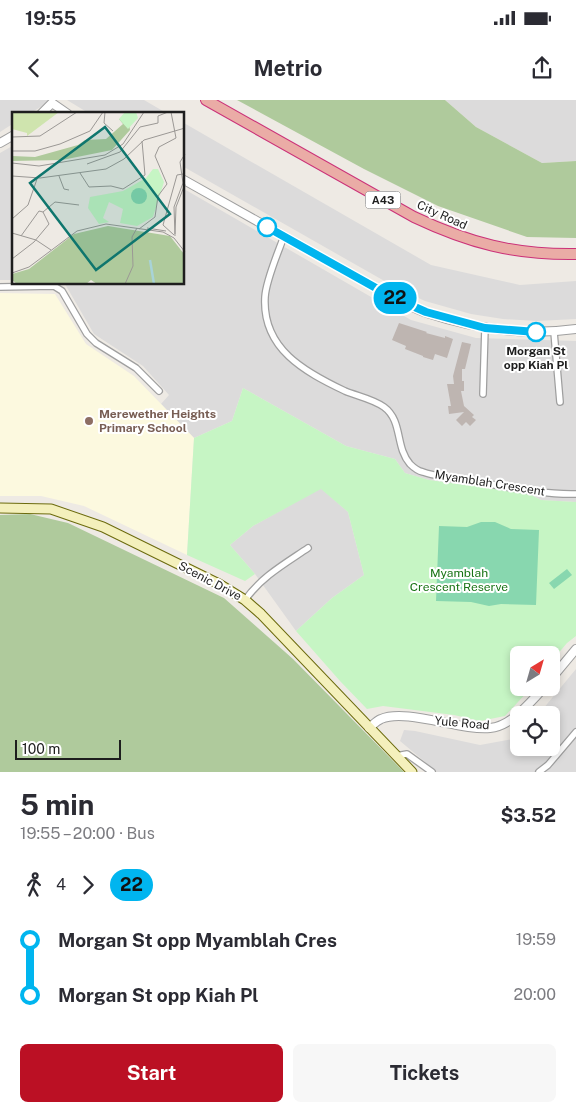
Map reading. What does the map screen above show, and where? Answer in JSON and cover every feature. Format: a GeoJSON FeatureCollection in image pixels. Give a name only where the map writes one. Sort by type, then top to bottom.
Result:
{"type":"FeatureCollection","features":[{"type":"Feature","properties":{"kind":"highway","name":"City Road"},"geometry":{"type":"LineString","coordinates":[[206,100],[414,217],[445,232],[502,249],[530,253],[576,254]]}},
{"type":"Feature","properties":{"kind":"main road","name":"Scenic Drive"},"geometry":{"type":"LineString","coordinates":[[0,508],[51,509],[103,527],[219,584],[245,600],[261,614],[412,772]]}},
{"type":"Feature","properties":{"kind":"street"},"geometry":{"type":"LineString","coordinates":[[43,112],[51,101],[65,112]]}},
{"type":"Feature","properties":{"kind":"street"},"geometry":{"type":"LineString","coordinates":[[0,143],[12,136]]}},
{"type":"Feature","properties":{"kind":"street"},"geometry":{"type":"LineString","coordinates":[[185,181],[392,297],[426,312],[485,328],[519,332],[554,332],[576,329]]}},
{"type":"Feature","properties":{"kind":"street","name":"Myamblah Crescent"},"geometry":{"type":"LineString","coordinates":[[284,236],[265,297],[268,324],[274,339],[284,353],[310,372],[344,390],[382,405],[390,412],[396,422],[406,458],[421,472],[485,484],[552,493],[576,494]]}},
{"type":"Feature","properties":{"kind":"street"},"geometry":{"type":"LineString","coordinates":[[0,286],[54,286],[62,291],[87,334],[96,343],[136,368],[159,391]]}},
{"type":"Feature","properties":{"kind":"street"},"geometry":{"type":"LineString","coordinates":[[483,394],[485,328]]}},
{"type":"Feature","properties":{"kind":"street"},"geometry":{"type":"LineString","coordinates":[[554,332],[560,402]]}},
{"type":"Feature","properties":{"kind":"street"},"geometry":{"type":"LineString","coordinates":[[245,600],[253,589],[268,575],[308,548]]}},
{"type":"Feature","properties":{"kind":"street"},"geometry":{"type":"LineString","coordinates":[[560,668],[576,649]]}},
{"type":"Feature","properties":{"kind":"street","name":"Yule Road"},"geometry":{"type":"LineString","coordinates":[[369,728],[382,718],[398,716],[471,727],[491,728],[512,719],[536,696]]}},
{"type":"Feature","properties":{"kind":"street"},"geometry":{"type":"LineString","coordinates":[[539,772],[548,765],[576,732]]}},
{"type":"Feature","properties":{"kind":"street"},"geometry":{"type":"LineString","coordinates":[[396,756],[407,754],[432,772]]}},
{"type":"Feature","properties":{"kind":"shaded area"},"geometry":{"type":"Polygon","coordinates":[[[0,100],[52,100],[32,112],[12,112],[12,124],[0,132],[0,100]]]}},
{"type":"Feature","properties":{"kind":"shaded area"},"geometry":{"type":"Polygon","coordinates":[[[67,100],[144,100],[165,112],[87,112],[67,100]]]}},
{"type":"Feature","properties":{"kind":"shaded area"},"geometry":{"type":"Polygon","coordinates":[[[445,100],[576,100],[576,161],[542,163],[476,127],[445,100]]]}},
{"type":"Feature","properties":{"kind":"shaded area"},"geometry":{"type":"Polygon","coordinates":[[[185,124],[431,265],[520,285],[576,281],[576,319],[537,321],[503,319],[471,314],[425,301],[395,287],[185,168],[185,124]]]}},
{"type":"Feature","properties":{"kind":"shaded area"},"geometry":{"type":"Polygon","coordinates":[[[12,146],[12,280],[0,280],[0,153],[12,146]]]}},
{"type":"Feature","properties":{"kind":"shaded area"},"geometry":{"type":"Polygon","coordinates":[[[185,190],[411,320],[476,338],[576,341],[576,502],[541,500],[527,493],[429,480],[405,473],[395,459],[346,446],[243,388],[232,421],[194,438],[161,404],[169,395],[143,366],[94,334],[66,285],[185,285],[185,190]]]}},
{"type":"Feature","properties":{"kind":"shaded area","name":"Merewether Heights Primary School"},"geometry":{"type":"Polygon","coordinates":[[[0,293],[55,294],[86,344],[134,376],[194,438],[187,555],[84,506],[41,496],[0,496],[0,293]]]}},
{"type":"Feature","properties":{"kind":"shaded area"},"geometry":{"type":"Polygon","coordinates":[[[321,488],[348,512],[364,575],[332,598],[296,631],[255,574],[230,545],[253,526],[321,488]]]}},
{"type":"Feature","properties":{"kind":"shaded area"},"geometry":{"type":"Polygon","coordinates":[[[576,669],[576,772],[437,772],[400,741],[404,730],[480,745],[510,740],[510,756],[560,756],[560,706],[545,706],[554,696],[560,696],[560,688],[576,669]]]}},
{"type":"Feature","properties":{"kind":"green space"},"geometry":{"type":"Polygon","coordinates":[[[237,100],[445,100],[476,127],[542,163],[576,161],[576,238],[527,237],[438,206],[364,169],[237,100]]]}},
{"type":"Feature","properties":{"kind":"green space","name":"Myamblah Crescent Reserve"},"geometry":{"type":"Polygon","coordinates":[[[243,388],[346,446],[395,459],[405,473],[429,480],[527,493],[541,500],[576,502],[576,636],[560,651],[560,646],[510,646],[510,696],[524,696],[514,706],[510,706],[510,711],[505,716],[480,721],[454,715],[383,706],[367,709],[296,631],[332,598],[364,575],[348,512],[321,489],[253,526],[230,545],[255,574],[245,581],[187,555],[194,438],[232,421],[243,388]]]}},
{"type":"Feature","properties":{"kind":"green space"},"geometry":{"type":"Polygon","coordinates":[[[30,514],[68,523],[224,598],[293,659],[404,772],[0,772],[0,515],[30,514]]]}},
{"type":"Feature","properties":{"kind":"green space"},"geometry":{"type":"Polygon","coordinates":[[[481,522],[495,522],[511,529],[539,530],[536,605],[501,604],[489,606],[471,602],[436,601],[439,526],[467,527],[481,522]]]}},
{"type":"Feature","properties":{"kind":"green space"},"geometry":{"type":"Polygon","coordinates":[[[567,569],[572,575],[554,589],[549,583],[567,569]]]}},
{"type":"Feature","properties":{"kind":"building"},"geometry":{"type":"Polygon","coordinates":[[[399,323],[426,333],[453,339],[447,358],[435,354],[433,360],[423,357],[405,349],[406,346],[392,340],[399,323]]]}},
{"type":"Feature","properties":{"kind":"building"},"geometry":{"type":"Polygon","coordinates":[[[462,342],[471,344],[465,369],[462,369],[464,391],[461,391],[464,406],[474,415],[472,417],[476,420],[470,426],[466,422],[462,426],[456,420],[464,412],[449,414],[448,406],[451,406],[447,384],[454,384],[453,376],[462,342]]]}},
{"type":"Feature","properties":{"kind":"bus line","name":"22"},"geometry":{"type":"LineString","coordinates":[[267,227],[392,297],[426,312],[485,328],[536,332]]}},
{"type":"Feature","properties":{"kind":"place","name":"Morgan St opp Kiah Pl"},"geometry":{"type":"Point","coordinates":[536,332]}},
{"type":"Feature","properties":{"kind":"place","name":"Merewether Heights Primary School"},"geometry":{"type":"Point","coordinates":[89,421]}}]}
